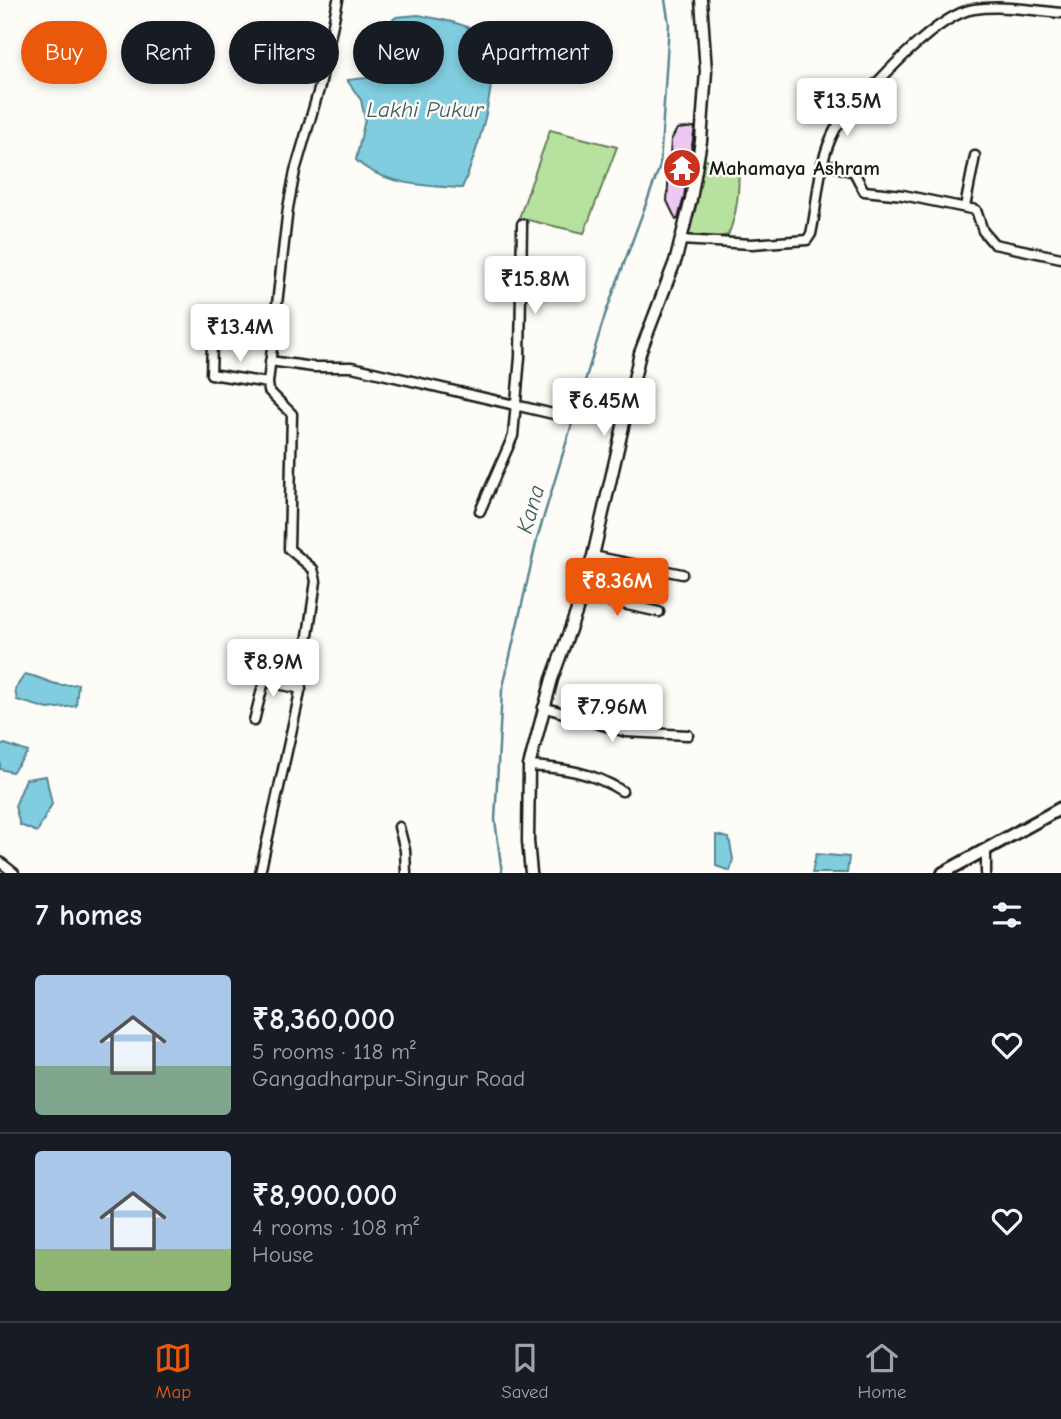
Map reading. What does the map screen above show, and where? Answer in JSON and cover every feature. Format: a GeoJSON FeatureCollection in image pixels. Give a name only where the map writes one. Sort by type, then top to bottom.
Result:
{"type":"FeatureCollection","features":[{"type":"Feature","properties":{"kind":"main road"},"geometry":{"type":"LineString","coordinates":[[943,873],[1061,808]]}},
{"type":"Feature","properties":{"kind":"street"},"geometry":{"type":"LineString","coordinates":[[260,873],[300,689],[315,575],[310,565],[289,549],[292,414],[269,391],[268,383],[291,196],[320,86],[338,0]]}},
{"type":"Feature","properties":{"kind":"street"},"geometry":{"type":"LineString","coordinates":[[531,873],[528,841],[529,766],[543,707],[593,556],[640,353],[680,240],[701,141],[706,71],[702,0]]}},
{"type":"Feature","properties":{"kind":"street"},"geometry":{"type":"LineString","coordinates":[[680,240],[752,244],[807,240],[812,228],[821,163],[828,143],[842,122],[910,50],[956,15],[974,9],[1006,8],[1061,13]]}},
{"type":"Feature","properties":{"kind":"street"},"geometry":{"type":"LineString","coordinates":[[965,207],[975,156]]}},
{"type":"Feature","properties":{"kind":"street"},"geometry":{"type":"LineString","coordinates":[[821,163],[854,172],[864,191],[965,207],[977,212],[983,231],[994,244],[1061,258]]}},
{"type":"Feature","properties":{"kind":"street"},"geometry":{"type":"LineString","coordinates":[[480,511],[513,436],[520,358],[522,224]]}},
{"type":"Feature","properties":{"kind":"street"},"geometry":{"type":"LineString","coordinates":[[212,344],[211,374],[268,383]]}},
{"type":"Feature","properties":{"kind":"street"},"geometry":{"type":"LineString","coordinates":[[270,361],[313,368],[341,366],[363,369],[562,416]]}},
{"type":"Feature","properties":{"kind":"street"},"geometry":{"type":"LineString","coordinates":[[593,556],[682,574]]}},
{"type":"Feature","properties":{"kind":"street"},"geometry":{"type":"LineString","coordinates":[[582,595],[659,612]]}},
{"type":"Feature","properties":{"kind":"street"},"geometry":{"type":"LineString","coordinates":[[254,721],[264,681],[300,689]]}},
{"type":"Feature","properties":{"kind":"street"},"geometry":{"type":"LineString","coordinates":[[543,707],[626,733],[688,735]]}},
{"type":"Feature","properties":{"kind":"street"},"geometry":{"type":"LineString","coordinates":[[529,766],[575,770],[607,781],[622,791]]}},
{"type":"Feature","properties":{"kind":"street"},"geometry":{"type":"LineString","coordinates":[[399,827],[405,850],[406,873]]}},
{"type":"Feature","properties":{"kind":"street"},"geometry":{"type":"LineString","coordinates":[[986,849],[986,873]]}},
{"type":"Feature","properties":{"kind":"street"},"geometry":{"type":"LineString","coordinates":[[0,862],[14,873]]}},
{"type":"Feature","properties":{"kind":"green space"},"geometry":{"type":"Polygon","coordinates":[[[550,130],[617,147],[584,233],[519,218],[550,130]]]}},
{"type":"Feature","properties":{"kind":"green space"},"geometry":{"type":"Polygon","coordinates":[[[702,159],[738,165],[739,174],[736,210],[728,235],[704,240],[685,237],[702,159]]]}},
{"type":"Feature","properties":{"kind":"water","name":"Lakhi Pukur"},"geometry":{"type":"Polygon","coordinates":[[[418,15],[450,22],[458,24],[458,84],[491,84],[475,155],[462,188],[406,183],[379,175],[356,160],[365,119],[361,100],[347,80],[353,79],[353,84],[444,84],[444,21],[392,21],[396,17],[418,15]]]}},
{"type":"Feature","properties":{"kind":"water"},"geometry":{"type":"Polygon","coordinates":[[[25,674],[56,684],[78,684],[76,706],[48,709],[17,700],[15,689],[25,674]]]}},
{"type":"Feature","properties":{"kind":"water"},"geometry":{"type":"Polygon","coordinates":[[[5,744],[28,752],[12,772],[0,769],[0,746],[5,744]]]}},
{"type":"Feature","properties":{"kind":"water"},"geometry":{"type":"Polygon","coordinates":[[[46,776],[52,804],[37,832],[20,825],[15,806],[26,779],[46,776]]]}},
{"type":"Feature","properties":{"kind":"water"},"geometry":{"type":"Polygon","coordinates":[[[716,835],[729,838],[733,859],[730,871],[716,866],[716,835]]]}},
{"type":"Feature","properties":{"kind":"water"},"geometry":{"type":"Polygon","coordinates":[[[816,854],[849,857],[847,873],[812,873],[816,854]]]}},
{"type":"Feature","properties":{"kind":"building","name":"Mahamaya Ashram"},"geometry":{"type":"Polygon","coordinates":[[[695,127],[684,197],[676,220],[667,201],[671,140],[677,129],[695,127]]]}},
{"type":"Feature","properties":{"kind":"waterway","name":"Kana"},"geometry":{"type":"LineString","coordinates":[[502,873],[495,820],[502,691],[537,539],[605,315],[660,166],[669,24],[665,0]]}},
{"type":"Feature","properties":{"kind":"place","name":"Mahamaya Ashram"},"geometry":{"type":"Point","coordinates":[682,168]}}]}
